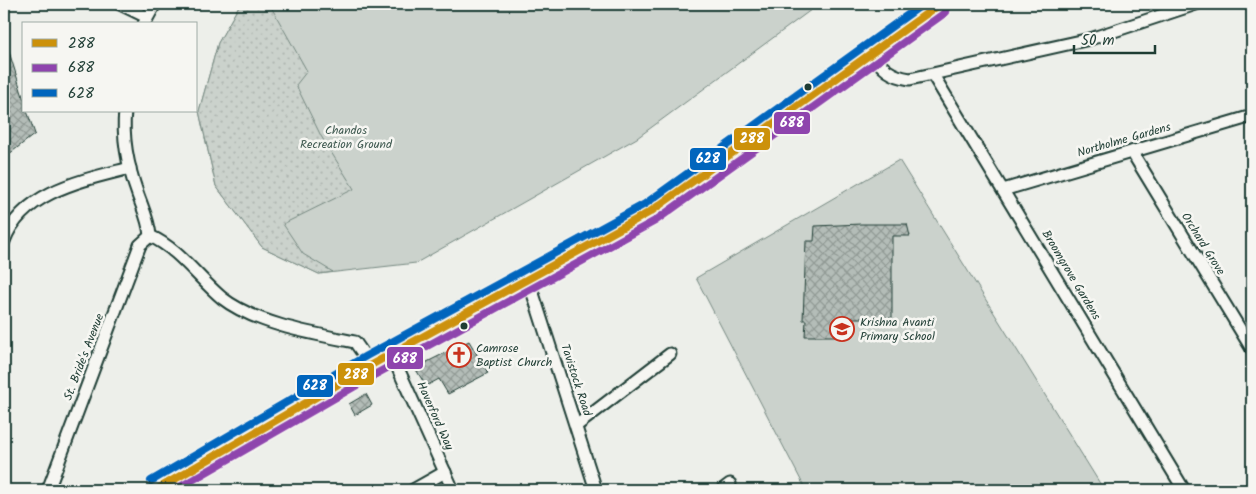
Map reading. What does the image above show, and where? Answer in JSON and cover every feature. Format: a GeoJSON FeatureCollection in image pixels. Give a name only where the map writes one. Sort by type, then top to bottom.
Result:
{"type":"FeatureCollection","features":[{"type":"Feature","properties":{"kind":"street"},"geometry":{"type":"LineString","coordinates":[[120,4],[145,20],[155,4]]}},
{"type":"Feature","properties":{"kind":"street"},"geometry":{"type":"LineString","coordinates":[[912,23],[914,4]]}},
{"type":"Feature","properties":{"kind":"street"},"geometry":{"type":"LineString","coordinates":[[156,490],[391,353],[650,212],[940,4]]}},
{"type":"Feature","properties":{"kind":"street"},"geometry":{"type":"LineString","coordinates":[[872,53],[882,67],[896,77],[910,79],[1090,39],[1196,4]]}},
{"type":"Feature","properties":{"kind":"street","name":"Broomgrove Gardens"},"geometry":{"type":"LineString","coordinates":[[932,75],[1184,490]]}},
{"type":"Feature","properties":{"kind":"street"},"geometry":{"type":"LineString","coordinates":[[125,112],[124,122],[130,168],[149,224],[150,236],[167,244],[188,267],[224,299],[269,322],[356,342],[370,365]]}},
{"type":"Feature","properties":{"kind":"street","name":"Northolme Gardens"},"geometry":{"type":"LineString","coordinates":[[1003,190],[1252,116]]}},
{"type":"Feature","properties":{"kind":"street","name":"Orchard Grove"},"geometry":{"type":"LineString","coordinates":[[1132,152],[1252,350]]}},
{"type":"Feature","properties":{"kind":"street"},"geometry":{"type":"LineString","coordinates":[[4,241],[8,231],[31,206],[58,188],[130,168]]}},
{"type":"Feature","properties":{"kind":"street","name":"St. Bride's Avenue"},"geometry":{"type":"LineString","coordinates":[[48,490],[140,245],[150,236]]}},
{"type":"Feature","properties":{"kind":"street","name":"Tavistock Road"},"geometry":{"type":"LineString","coordinates":[[528,278],[596,490]]}},
{"type":"Feature","properties":{"kind":"street","name":"Haverford Way"},"geometry":{"type":"LineString","coordinates":[[391,353],[453,490]]}},
{"type":"Feature","properties":{"kind":"street"},"geometry":{"type":"LineString","coordinates":[[576,426],[670,354]]}},
{"type":"Feature","properties":{"kind":"street"},"geometry":{"type":"LineString","coordinates":[[413,490],[445,472]]}},
{"type":"Feature","properties":{"kind":"green space","name":"Chandos Recreation Ground"},"geometry":{"type":"Polygon","coordinates":[[[240,4],[819,4],[637,138],[416,263],[319,274],[262,247],[216,186],[199,111],[218,43],[240,4]]]}},
{"type":"Feature","properties":{"kind":"green space","name":"Chandos Recreation Ground"},"geometry":{"type":"Polygon","coordinates":[[[240,4],[270,5],[307,71],[296,85],[321,136],[354,189],[283,224],[303,254],[333,272],[319,274],[262,247],[216,186],[199,111],[218,43],[240,4]]]}},
{"type":"Feature","properties":{"kind":"green space","name":"Krishna Avanti Primary School"},"geometry":{"type":"Polygon","coordinates":[[[899,160],[1104,490],[806,490],[696,278],[899,160]]]}},
{"type":"Feature","properties":{"kind":"building"},"geometry":{"type":"Polygon","coordinates":[[[6,42],[22,94],[22,112],[27,112],[35,134],[4,158],[4,43],[6,42]]]}},
{"type":"Feature","properties":{"kind":"building"},"geometry":{"type":"Polygon","coordinates":[[[907,224],[910,236],[892,236],[892,318],[851,318],[851,336],[805,336],[806,320],[803,320],[806,241],[814,241],[815,226],[907,224]]]}},
{"type":"Feature","properties":{"kind":"building","name":"Camrose Baptist Church"},"geometry":{"type":"Polygon","coordinates":[[[469,341],[488,373],[448,394],[439,379],[426,386],[415,368],[469,341]]]}},
{"type":"Feature","properties":{"kind":"building"},"geometry":{"type":"Polygon","coordinates":[[[366,394],[372,405],[355,415],[349,404],[366,394]]]}},
{"type":"Feature","properties":{"kind":"transit line","name":"628"},"geometry":{"type":"LineString","coordinates":[[151,481],[366,356],[645,204],[923,4]]}},
{"type":"Feature","properties":{"kind":"transit line","name":"288"},"geometry":{"type":"LineString","coordinates":[[156,490],[371,365],[650,212],[940,4]]}},
{"type":"Feature","properties":{"kind":"transit line","name":"688"},"geometry":{"type":"LineString","coordinates":[[175,490],[376,374],[655,221],[946,12]]}},
{"type":"Feature","properties":{"kind":"place","name":"Krishna Avanti Primary School"},"geometry":{"type":"Point","coordinates":[842,329]}},
{"type":"Feature","properties":{"kind":"place","name":"Camrose Baptist Church"},"geometry":{"type":"Point","coordinates":[459,355]}}]}
